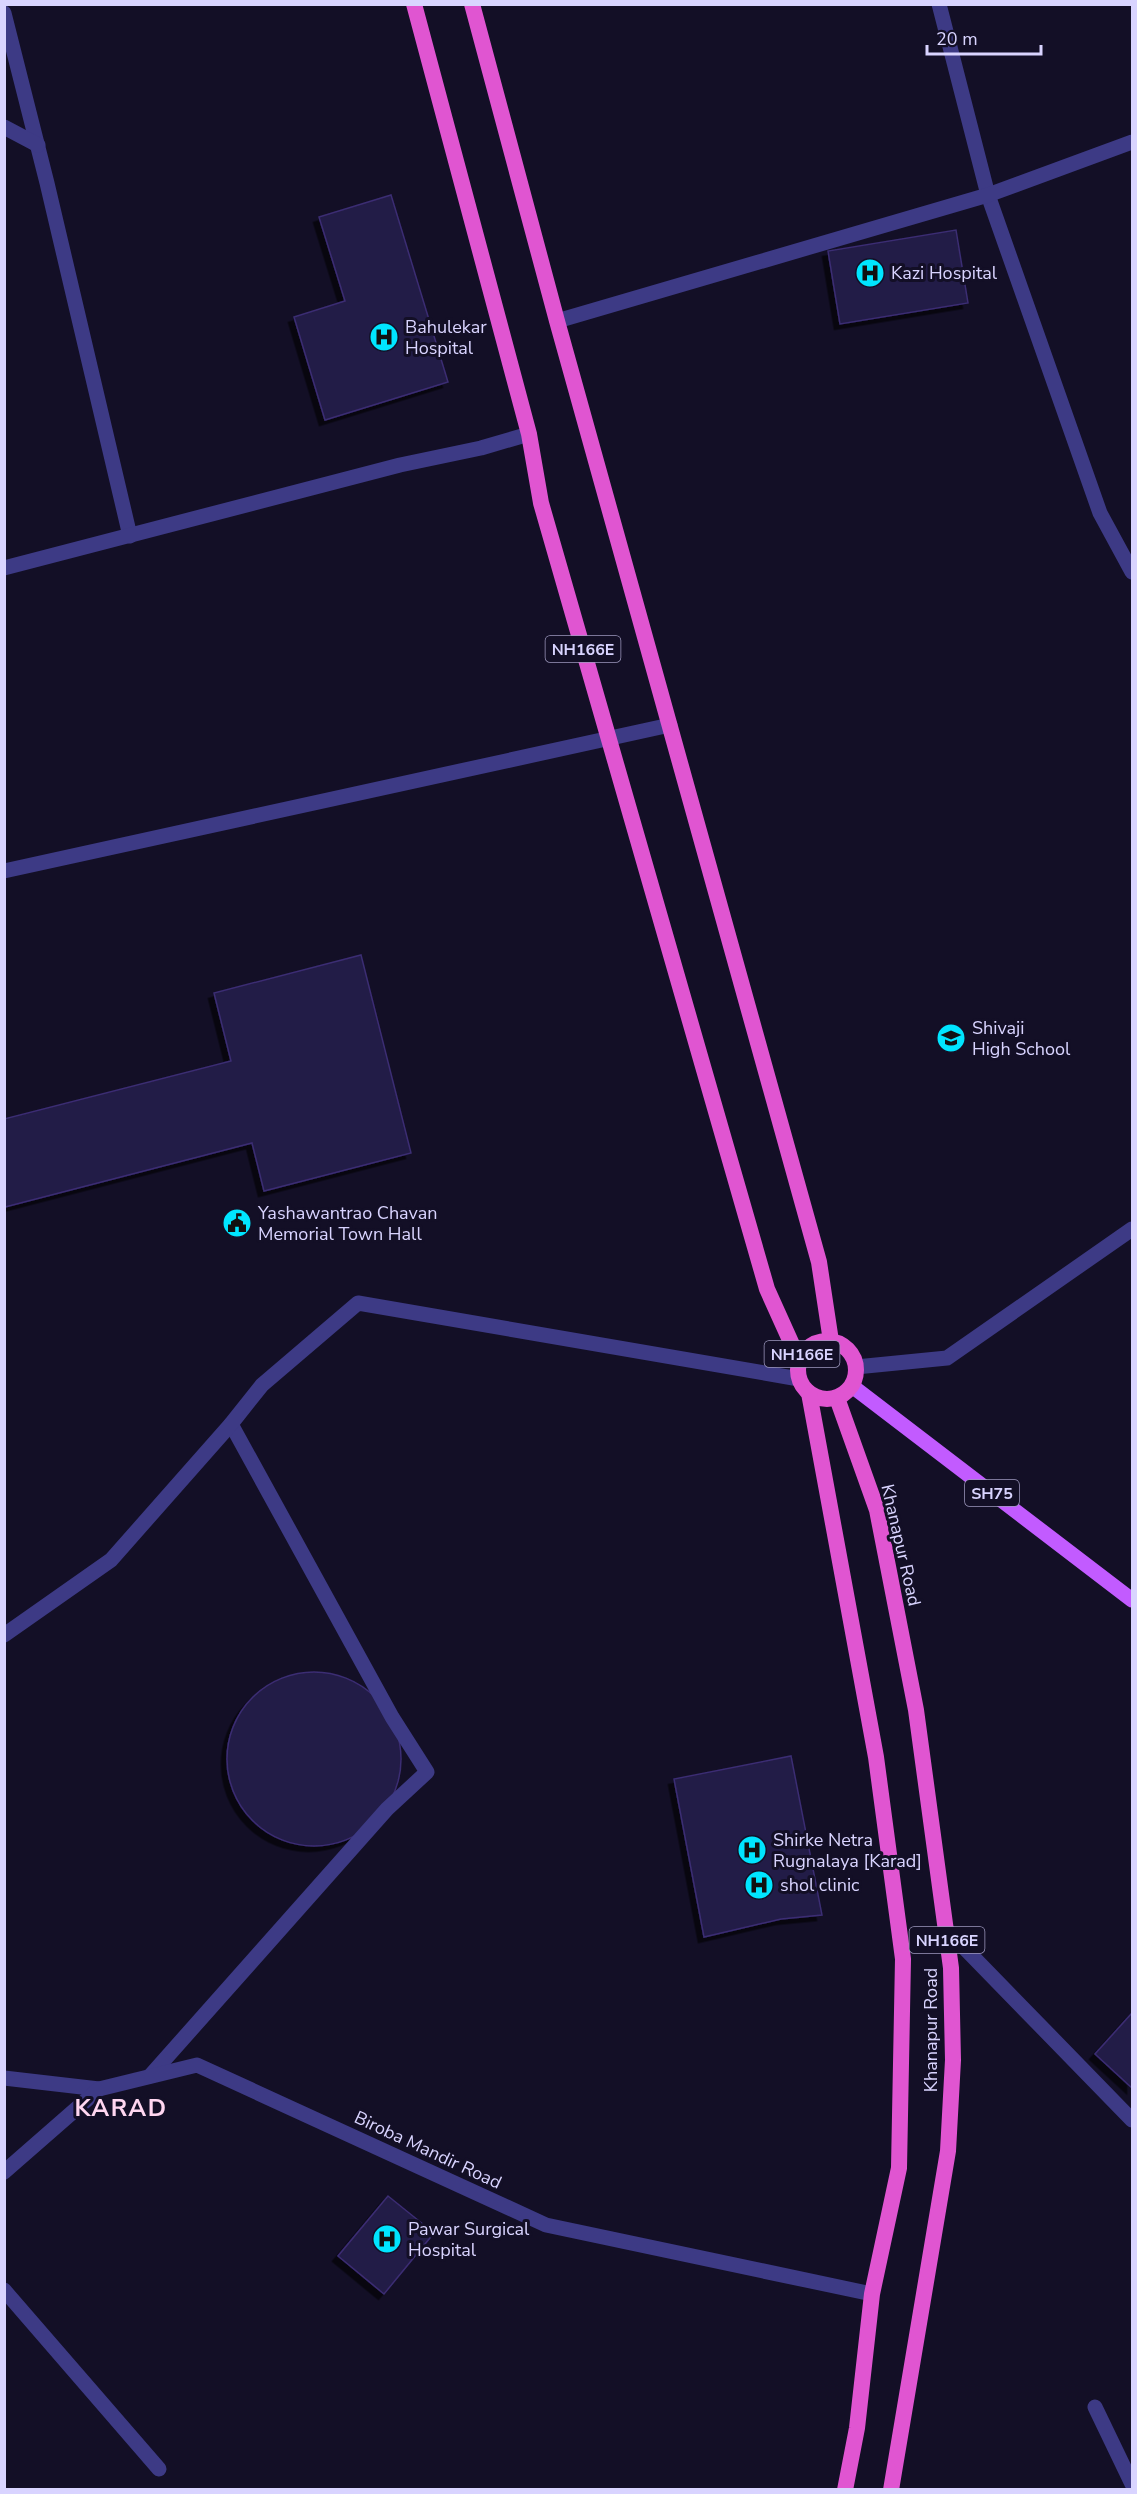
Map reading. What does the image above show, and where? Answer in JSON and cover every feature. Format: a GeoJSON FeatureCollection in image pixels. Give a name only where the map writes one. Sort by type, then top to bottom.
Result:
{"type":"FeatureCollection","features":[{"type":"Feature","properties":{"kind":"highway","name":"NH166E"},"geometry":{"type":"LineString","coordinates":[[414,4],[529,434],[541,503],[767,1289],[800,1360]]}},
{"type":"Feature","properties":{"kind":"highway","name":"NH166E"},"geometry":{"type":"LineString","coordinates":[[472,4],[557,321],[819,1262],[831,1341]]}},
{"type":"Feature","properties":{"kind":"highway","name":"NH166E"},"geometry":{"type":"LineString","coordinates":[[831,1341],[840,1343],[848,1349],[856,1367],[852,1386],[837,1398],[818,1398],[809,1394],[802,1387],[799,1378],[800,1360],[804,1351],[812,1345],[831,1341]]}},
{"type":"Feature","properties":{"kind":"highway","name":"NH166E"},"geometry":{"type":"LineString","coordinates":[[809,1394],[876,1757],[903,1959],[899,2168],[872,2294],[857,2428],[845,2490]]}},
{"type":"Feature","properties":{"kind":"highway","name":"Khanapur Road"},"geometry":{"type":"LineString","coordinates":[[837,1398],[877,1510],[916,1710],[951,1968],[953,2060],[948,2151],[891,2490]]}},
{"type":"Feature","properties":{"kind":"main road","name":"SH75"},"geometry":{"type":"LineString","coordinates":[[852,1386],[1132,1600]]}},
{"type":"Feature","properties":{"kind":"street"},"geometry":{"type":"LineString","coordinates":[[939,4],[988,195],[1100,513],[1132,572]]}},
{"type":"Feature","properties":{"kind":"street"},"geometry":{"type":"LineString","coordinates":[[4,13],[38,145],[130,536]]}},
{"type":"Feature","properties":{"kind":"street"},"geometry":{"type":"LineString","coordinates":[[4,127],[38,145]]}},
{"type":"Feature","properties":{"kind":"street"},"geometry":{"type":"LineString","coordinates":[[557,321],[988,195],[1132,142]]}},
{"type":"Feature","properties":{"kind":"street"},"geometry":{"type":"LineString","coordinates":[[4,568],[400,465],[481,448],[529,434]]}},
{"type":"Feature","properties":{"kind":"street"},"geometry":{"type":"LineString","coordinates":[[4,872],[670,725]]}},
{"type":"Feature","properties":{"kind":"street"},"geometry":{"type":"LineString","coordinates":[[856,1367],[947,1358],[1132,1229]]}},
{"type":"Feature","properties":{"kind":"street"},"geometry":{"type":"LineString","coordinates":[[4,1635],[111,1560],[231,1424],[262,1385],[358,1303],[799,1378]]}},
{"type":"Feature","properties":{"kind":"street"},"geometry":{"type":"LineString","coordinates":[[150,2076],[387,1809],[427,1772],[392,1717],[231,1424]]}},
{"type":"Feature","properties":{"kind":"street"},"geometry":{"type":"LineString","coordinates":[[946,1929],[1132,2120]]}},
{"type":"Feature","properties":{"kind":"street","name":"Biroba Mandir Road"},"geometry":{"type":"LineString","coordinates":[[4,2172],[99,2089],[197,2065],[546,2225],[872,2294]]}},
{"type":"Feature","properties":{"kind":"street"},"geometry":{"type":"LineString","coordinates":[[4,2078],[99,2089]]}},
{"type":"Feature","properties":{"kind":"street"},"geometry":{"type":"LineString","coordinates":[[4,2290],[159,2469]]}},
{"type":"Feature","properties":{"kind":"street"},"geometry":{"type":"LineString","coordinates":[[1095,2407],[1132,2484]]}},
{"type":"Feature","properties":{"kind":"building"},"geometry":{"type":"Polygon","coordinates":[[[391,195],[448,382],[325,420],[294,317],[345,301],[319,217],[391,195]]]}},
{"type":"Feature","properties":{"kind":"building"},"geometry":{"type":"Polygon","coordinates":[[[956,230],[968,303],[840,324],[828,251],[956,230]]]}},
{"type":"Feature","properties":{"kind":"building"},"geometry":{"type":"Polygon","coordinates":[[[361,955],[411,1153],[264,1191],[252,1143],[5,1207],[4,1119],[231,1061],[214,993],[361,955]]]}},
{"type":"Feature","properties":{"kind":"building"},"geometry":{"type":"Polygon","coordinates":[[[314,1672],[347,1679],[362,1687],[375,1698],[386,1711],[394,1726],[401,1759],[394,1792],[386,1807],[375,1820],[362,1831],[347,1839],[314,1846],[281,1839],[266,1831],[253,1820],[242,1807],[234,1792],[227,1759],[234,1726],[242,1711],[253,1698],[266,1687],[281,1679],[314,1672]]]}},
{"type":"Feature","properties":{"kind":"building"},"geometry":{"type":"Polygon","coordinates":[[[791,1756],[822,1915],[781,1919],[704,1937],[674,1779],[791,1756]]]}},
{"type":"Feature","properties":{"kind":"building"},"geometry":{"type":"Polygon","coordinates":[[[1132,2013],[1132,2088],[1095,2054],[1132,2013]]]}},
{"type":"Feature","properties":{"kind":"building"},"geometry":{"type":"Polygon","coordinates":[[[388,2196],[434,2233],[384,2294],[338,2256],[388,2196]]]}},
{"type":"Feature","properties":{"kind":"place","name":"Kazi Hospital"},"geometry":{"type":"Point","coordinates":[870,273]}},
{"type":"Feature","properties":{"kind":"place","name":"Bahulekar Hospital"},"geometry":{"type":"Point","coordinates":[384,337]}},
{"type":"Feature","properties":{"kind":"place","name":"Shivaji High School"},"geometry":{"type":"Point","coordinates":[951,1038]}},
{"type":"Feature","properties":{"kind":"place","name":"Yashawantrao Chavan Memorial Town Hall"},"geometry":{"type":"Point","coordinates":[237,1223]}},
{"type":"Feature","properties":{"kind":"place","name":"Shirke Netra Rugnalaya [Karad]"},"geometry":{"type":"Point","coordinates":[752,1850]}},
{"type":"Feature","properties":{"kind":"place","name":"shol clinic"},"geometry":{"type":"Point","coordinates":[759,1885]}},
{"type":"Feature","properties":{"kind":"place","name":"Pawar Surgical Hospital"},"geometry":{"type":"Point","coordinates":[387,2239]}},
{"type":"Feature","properties":{"kind":"district","name":"KARAD"},"geometry":{"type":"Point","coordinates":[121,2108]}}]}
